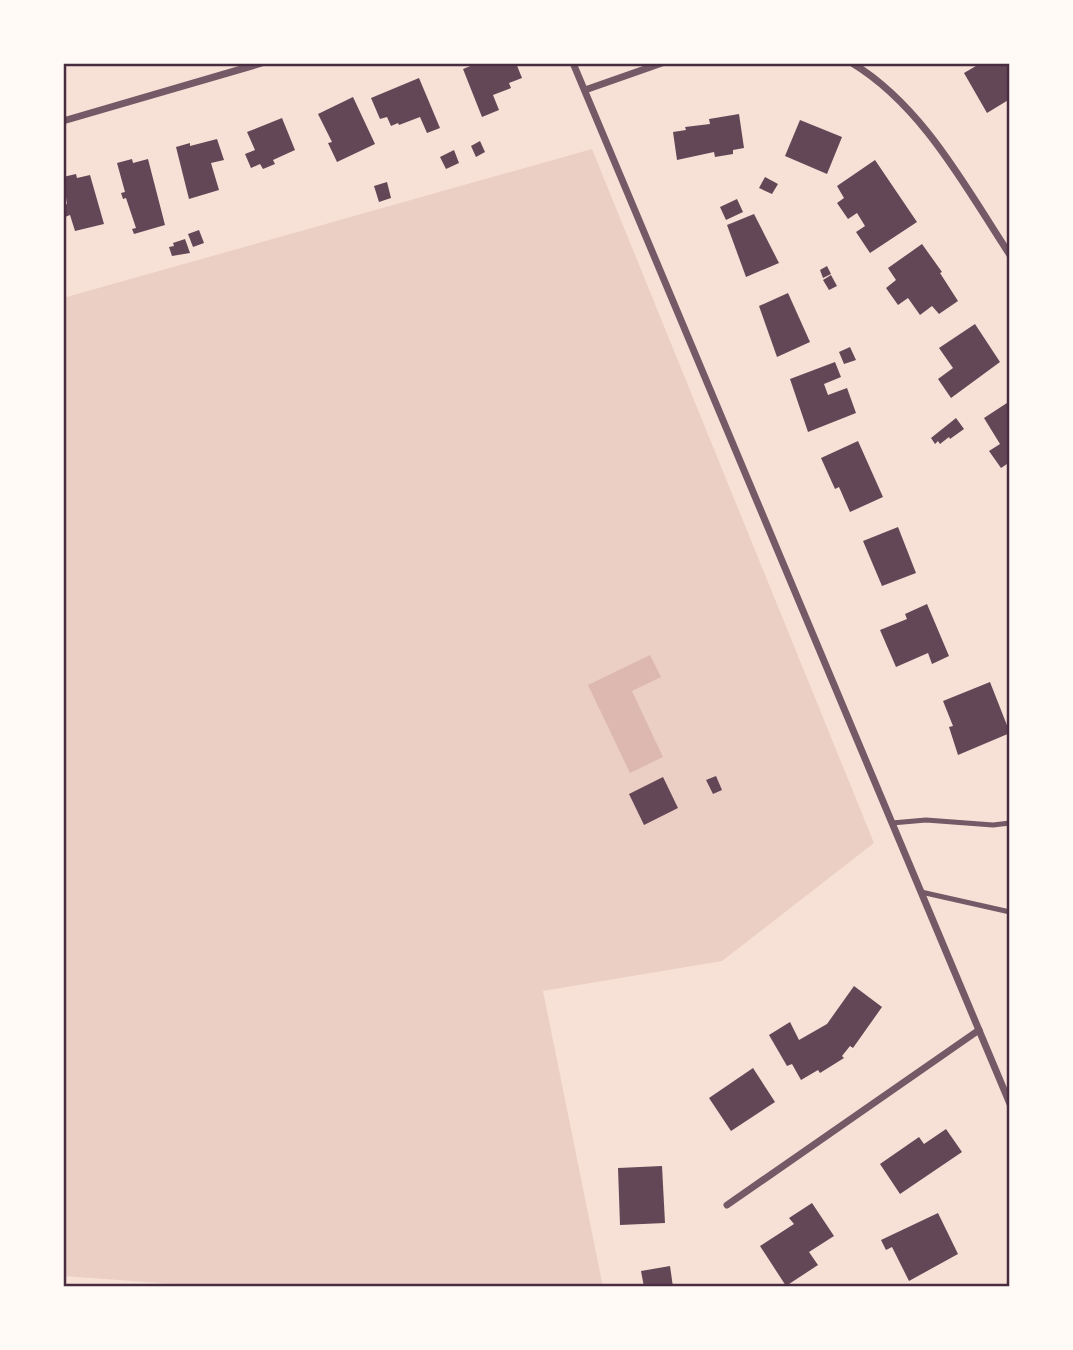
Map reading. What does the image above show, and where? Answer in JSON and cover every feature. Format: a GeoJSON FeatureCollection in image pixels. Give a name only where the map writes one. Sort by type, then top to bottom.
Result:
{"type":"FeatureCollection","features":[{"type":"Feature","properties":{"kind":"street"},"geometry":{"type":"LineString","coordinates":[[63,121],[262,63]]}},
{"type":"Feature","properties":{"kind":"street"},"geometry":{"type":"LineString","coordinates":[[573,63],[1010,1104]]}},
{"type":"Feature","properties":{"kind":"street"},"geometry":{"type":"LineString","coordinates":[[585,90],[662,63]]}},
{"type":"Feature","properties":{"kind":"street"},"geometry":{"type":"LineString","coordinates":[[852,63],[906,108],[941,151],[1010,255]]}},
{"type":"Feature","properties":{"kind":"street"},"geometry":{"type":"LineString","coordinates":[[727,1205],[979,1030]]}},
{"type":"Feature","properties":{"kind":"lane"},"geometry":{"type":"LineString","coordinates":[[892,824],[926,820],[1010,823]]}},
{"type":"Feature","properties":{"kind":"lane"},"geometry":{"type":"LineString","coordinates":[[921,892],[1010,912]]}},
{"type":"Feature","properties":{"kind":"shaded area"},"geometry":{"type":"Polygon","coordinates":[[[592,149],[874,843],[722,961],[543,991],[603,1287],[215,1287],[63,1276],[63,298],[592,149]]]}},
{"type":"Feature","properties":{"kind":"shaded area"},"geometry":{"type":"Polygon","coordinates":[[[650,655],[661,677],[632,691],[663,757],[630,773],[588,685],[650,655]]]}},
{"type":"Feature","properties":{"kind":"building"},"geometry":{"type":"Polygon","coordinates":[[[478,63],[516,63],[522,78],[509,83],[511,88],[493,95],[499,110],[482,117],[463,69],[478,63]]]}},
{"type":"Feature","properties":{"kind":"building"},"geometry":{"type":"Polygon","coordinates":[[[981,63],[1010,63],[1010,99],[987,113],[964,73],[981,63]]]}},
{"type":"Feature","properties":{"kind":"building"},"geometry":{"type":"Polygon","coordinates":[[[419,78],[440,128],[427,133],[420,117],[391,126],[387,117],[380,119],[371,98],[419,78]]]}},
{"type":"Feature","properties":{"kind":"building"},"geometry":{"type":"Polygon","coordinates":[[[353,97],[375,144],[337,162],[328,143],[332,142],[318,114],[353,97]]]}},
{"type":"Feature","properties":{"kind":"building"},"geometry":{"type":"Polygon","coordinates":[[[739,114],[744,148],[733,150],[733,154],[715,157],[714,152],[677,160],[673,132],[686,130],[685,127],[710,124],[709,119],[739,114]]]}},
{"type":"Feature","properties":{"kind":"building"},"geometry":{"type":"Polygon","coordinates":[[[282,118],[295,150],[273,160],[275,164],[263,169],[260,164],[251,168],[245,154],[255,150],[247,132],[282,118]]]}},
{"type":"Feature","properties":{"kind":"building"},"geometry":{"type":"Polygon","coordinates":[[[800,120],[842,137],[827,174],[785,156],[800,120]]]}},
{"type":"Feature","properties":{"kind":"building"},"geometry":{"type":"Polygon","coordinates":[[[217,139],[224,160],[211,163],[219,190],[189,199],[176,147],[217,139]]]}},
{"type":"Feature","properties":{"kind":"building"},"geometry":{"type":"Polygon","coordinates":[[[480,141],[485,152],[476,157],[471,146],[480,141]]]}},
{"type":"Feature","properties":{"kind":"building"},"geometry":{"type":"Polygon","coordinates":[[[454,150],[459,163],[446,169],[440,157],[454,150]]]}},
{"type":"Feature","properties":{"kind":"building"},"geometry":{"type":"Polygon","coordinates":[[[132,159],[133,163],[148,159],[165,225],[134,234],[132,229],[136,228],[126,198],[123,199],[121,193],[125,192],[117,163],[132,159]]]}},
{"type":"Feature","properties":{"kind":"building"},"geometry":{"type":"Polygon","coordinates":[[[875,160],[917,222],[870,253],[856,232],[865,226],[857,213],[848,219],[837,203],[844,198],[837,186],[875,160]]]}},
{"type":"Feature","properties":{"kind":"building"},"geometry":{"type":"Polygon","coordinates":[[[76,174],[77,178],[90,175],[104,224],[75,231],[70,215],[65,217],[63,205],[67,204],[63,177],[76,174]]]}},
{"type":"Feature","properties":{"kind":"building"},"geometry":{"type":"Polygon","coordinates":[[[765,177],[778,184],[772,194],[759,188],[765,177]]]}},
{"type":"Feature","properties":{"kind":"building"},"geometry":{"type":"Polygon","coordinates":[[[387,182],[391,198],[379,202],[374,186],[387,182]]]}},
{"type":"Feature","properties":{"kind":"building"},"geometry":{"type":"Polygon","coordinates":[[[737,199],[743,212],[726,220],[720,207],[737,199]]]}},
{"type":"Feature","properties":{"kind":"building"},"geometry":{"type":"Polygon","coordinates":[[[754,214],[779,263],[746,277],[727,225],[754,214]]]}},
{"type":"Feature","properties":{"kind":"building"},"geometry":{"type":"Polygon","coordinates":[[[199,230],[204,243],[193,247],[188,234],[199,230]]]}},
{"type":"Feature","properties":{"kind":"building"},"geometry":{"type":"Polygon","coordinates":[[[185,239],[190,253],[172,256],[169,247],[185,239]]]}},
{"type":"Feature","properties":{"kind":"building"},"geometry":{"type":"Polygon","coordinates":[[[922,244],[958,301],[939,314],[932,306],[920,315],[908,298],[898,305],[886,288],[896,280],[888,268],[922,244]]]}},
{"type":"Feature","properties":{"kind":"building"},"geometry":{"type":"Polygon","coordinates":[[[827,266],[831,274],[823,278],[820,270],[827,266]]]}},
{"type":"Feature","properties":{"kind":"building"},"geometry":{"type":"Polygon","coordinates":[[[831,275],[837,286],[829,290],[823,280],[831,275]]]}},
{"type":"Feature","properties":{"kind":"building"},"geometry":{"type":"Polygon","coordinates":[[[788,293],[810,342],[777,357],[759,306],[788,293]]]}},
{"type":"Feature","properties":{"kind":"building"},"geometry":{"type":"Polygon","coordinates":[[[975,324],[1000,362],[951,398],[938,379],[953,368],[939,348],[975,324]]]}},
{"type":"Feature","properties":{"kind":"building"},"geometry":{"type":"Polygon","coordinates":[[[850,347],[856,360],[844,364],[839,352],[850,347]]]}},
{"type":"Feature","properties":{"kind":"building"},"geometry":{"type":"Polygon","coordinates":[[[835,362],[841,377],[824,384],[828,395],[847,388],[856,413],[808,432],[790,379],[835,362]]]}},
{"type":"Feature","properties":{"kind":"building"},"geometry":{"type":"Polygon","coordinates":[[[1010,401],[1010,462],[1001,468],[989,451],[1000,444],[984,418],[1010,401]]]}},
{"type":"Feature","properties":{"kind":"building"},"geometry":{"type":"Polygon","coordinates":[[[956,418],[964,429],[950,439],[949,437],[940,444],[938,441],[935,444],[931,438],[956,418]]]}},
{"type":"Feature","properties":{"kind":"building"},"geometry":{"type":"Polygon","coordinates":[[[858,441],[883,497],[850,512],[839,487],[835,489],[821,458],[858,441]]]}},
{"type":"Feature","properties":{"kind":"building"},"geometry":{"type":"Polygon","coordinates":[[[898,527],[916,573],[882,586],[863,541],[898,527]]]}},
{"type":"Feature","properties":{"kind":"building"},"geometry":{"type":"Polygon","coordinates":[[[927,604],[949,656],[932,664],[928,653],[896,667],[880,630],[907,619],[905,614],[927,604]]]}},
{"type":"Feature","properties":{"kind":"building"},"geometry":{"type":"Polygon","coordinates":[[[990,682],[1010,733],[958,755],[949,727],[953,726],[943,701],[990,682]]]}},
{"type":"Feature","properties":{"kind":"building"},"geometry":{"type":"Polygon","coordinates":[[[716,776],[722,790],[713,794],[706,780],[716,776]]]}},
{"type":"Feature","properties":{"kind":"building"},"geometry":{"type":"Polygon","coordinates":[[[663,777],[678,808],[644,825],[629,794],[663,777]]]}},
{"type":"Feature","properties":{"kind":"building"},"geometry":{"type":"Polygon","coordinates":[[[854,986],[882,1007],[853,1048],[850,1046],[842,1056],[844,1058],[820,1073],[818,1070],[801,1080],[792,1064],[787,1066],[769,1035],[790,1022],[799,1040],[827,1024],[854,986]]]}},
{"type":"Feature","properties":{"kind":"building"},"geometry":{"type":"Polygon","coordinates":[[[753,1068],[775,1102],[731,1131],[709,1098],[753,1068]]]}},
{"type":"Feature","properties":{"kind":"building"},"geometry":{"type":"Polygon","coordinates":[[[946,1129],[962,1152],[900,1194],[880,1164],[919,1137],[924,1144],[946,1129]]]}},
{"type":"Feature","properties":{"kind":"building"},"geometry":{"type":"Polygon","coordinates":[[[662,1166],[665,1223],[620,1225],[618,1168],[662,1166]]]}},
{"type":"Feature","properties":{"kind":"building"},"geometry":{"type":"Polygon","coordinates":[[[812,1203],[834,1236],[809,1252],[818,1265],[786,1286],[760,1246],[794,1224],[789,1218],[812,1203]]]}},
{"type":"Feature","properties":{"kind":"building"},"geometry":{"type":"Polygon","coordinates":[[[938,1213],[958,1254],[909,1281],[892,1247],[886,1250],[881,1240],[938,1213]]]}},
{"type":"Feature","properties":{"kind":"building"},"geometry":{"type":"Polygon","coordinates":[[[670,1266],[673,1287],[644,1287],[641,1271],[670,1266]]]}}]}
